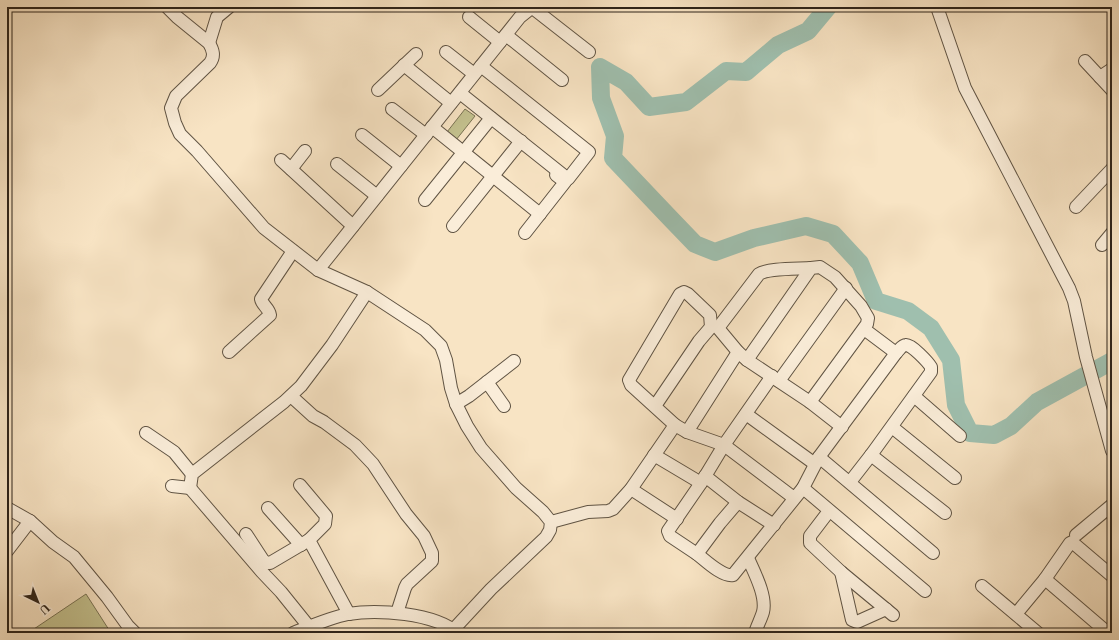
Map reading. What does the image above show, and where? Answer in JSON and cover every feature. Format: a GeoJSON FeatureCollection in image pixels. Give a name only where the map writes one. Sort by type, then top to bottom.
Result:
{"type":"FeatureCollection","features":[{"type":"Feature","properties":{"kind":"street"},"geometry":{"type":"LineString","coordinates":[[167,7],[209,43],[212,48],[214,58],[176,96],[172,108],[175,123],[180,134],[197,151],[264,228],[318,270],[367,292],[425,330],[441,346],[446,360],[451,388],[456,404],[467,426],[481,448],[516,488],[543,512],[551,522],[550,530],[546,536],[491,589],[455,631],[411,614],[379,612],[349,614],[311,630],[293,633]]}},
{"type":"Feature","properties":{"kind":"street"},"geometry":{"type":"LineString","coordinates":[[209,43],[217,17],[229,7]]}},
{"type":"Feature","properties":{"kind":"street"},"geometry":{"type":"LineString","coordinates":[[937,7],[965,88],[1069,288],[1074,301],[1086,357],[1112,451]]}},
{"type":"Feature","properties":{"kind":"street"},"geometry":{"type":"LineString","coordinates":[[318,270],[520,17],[530,9],[534,9],[589,52]]}},
{"type":"Feature","properties":{"kind":"street"},"geometry":{"type":"LineString","coordinates":[[469,17],[503,38],[562,80]]}},
{"type":"Feature","properties":{"kind":"street"},"geometry":{"type":"LineString","coordinates":[[446,52],[477,70],[589,152],[568,179],[519,143]]}},
{"type":"Feature","properties":{"kind":"street"},"geometry":{"type":"LineString","coordinates":[[378,90],[416,54]]}},
{"type":"Feature","properties":{"kind":"street"},"geometry":{"type":"LineString","coordinates":[[1085,61],[1112,90]]}},
{"type":"Feature","properties":{"kind":"street"},"geometry":{"type":"LineString","coordinates":[[404,65],[490,119],[565,182],[525,233]]}},
{"type":"Feature","properties":{"kind":"street"},"geometry":{"type":"LineString","coordinates":[[1100,77],[1112,69]]}},
{"type":"Feature","properties":{"kind":"street"},"geometry":{"type":"LineString","coordinates":[[392,109],[464,152],[540,214]]}},
{"type":"Feature","properties":{"kind":"street"},"geometry":{"type":"LineString","coordinates":[[425,200],[490,119]]}},
{"type":"Feature","properties":{"kind":"street"},"geometry":{"type":"LineString","coordinates":[[362,135],[401,166]]}},
{"type":"Feature","properties":{"kind":"street"},"geometry":{"type":"LineString","coordinates":[[453,226],[519,143]]}},
{"type":"Feature","properties":{"kind":"street"},"geometry":{"type":"LineString","coordinates":[[291,169],[305,151]]}},
{"type":"Feature","properties":{"kind":"street"},"geometry":{"type":"LineString","coordinates":[[280,160],[353,226]]}},
{"type":"Feature","properties":{"kind":"street"},"geometry":{"type":"LineString","coordinates":[[337,164],[377,196]]}},
{"type":"Feature","properties":{"kind":"street"},"geometry":{"type":"LineString","coordinates":[[1076,207],[1112,169]]}},
{"type":"Feature","properties":{"kind":"street"},"geometry":{"type":"LineString","coordinates":[[1102,244],[1112,233]]}},
{"type":"Feature","properties":{"kind":"street"},"geometry":{"type":"LineString","coordinates":[[229,352],[269,316],[270,313],[262,303],[261,299],[293,251]]}},
{"type":"Feature","properties":{"kind":"street"},"geometry":{"type":"LineString","coordinates":[[655,406],[699,341],[715,327],[759,274],[773,270],[820,267],[835,277],[846,288],[861,306],[868,318],[864,329],[810,402]]}},
{"type":"Feature","properties":{"kind":"street"},"geometry":{"type":"LineString","coordinates":[[687,432],[742,356],[811,268]]}},
{"type":"Feature","properties":{"kind":"street"},"geometry":{"type":"LineString","coordinates":[[846,288],[776,379],[746,414],[668,531],[670,536],[712,566],[728,576],[732,575],[748,558],[803,488],[817,460],[896,353],[903,346],[910,345],[932,367],[931,372],[872,455],[850,482]]}},
{"type":"Feature","properties":{"kind":"street"},"geometry":{"type":"LineString","coordinates":[[190,488],[192,474],[291,396],[301,386],[332,345],[367,292]]}},
{"type":"Feature","properties":{"kind":"street"},"geometry":{"type":"LineString","coordinates":[[794,498],[724,445],[687,432],[675,425],[631,385],[629,380],[680,294],[684,292],[688,294],[710,316],[715,327],[742,356],[810,402],[842,427]]}},
{"type":"Feature","properties":{"kind":"street"},"geometry":{"type":"LineString","coordinates":[[864,329],[896,353]]}},
{"type":"Feature","properties":{"kind":"street"},"geometry":{"type":"LineString","coordinates":[[456,404],[488,382],[514,361]]}},
{"type":"Feature","properties":{"kind":"street"},"geometry":{"type":"LineString","coordinates":[[488,382],[504,406]]}},
{"type":"Feature","properties":{"kind":"street"},"geometry":{"type":"LineString","coordinates":[[291,396],[313,416],[324,422],[355,445],[373,464],[406,514],[427,540],[432,553],[432,560],[404,588],[397,613]]}},
{"type":"Feature","properties":{"kind":"street"},"geometry":{"type":"LineString","coordinates":[[914,396],[960,436]]}},
{"type":"Feature","properties":{"kind":"street"},"geometry":{"type":"LineString","coordinates":[[746,414],[850,482],[933,552]]}},
{"type":"Feature","properties":{"kind":"street"},"geometry":{"type":"LineString","coordinates":[[551,522],[588,512],[611,511],[631,489],[675,425]]}},
{"type":"Feature","properties":{"kind":"street"},"geometry":{"type":"LineString","coordinates":[[892,427],[955,478]]}},
{"type":"Feature","properties":{"kind":"street"},"geometry":{"type":"LineString","coordinates":[[146,433],[174,452],[192,474]]}},
{"type":"Feature","properties":{"kind":"street"},"geometry":{"type":"LineString","coordinates":[[872,455],[945,513]]}},
{"type":"Feature","properties":{"kind":"street"},"geometry":{"type":"LineString","coordinates":[[654,456],[703,480],[774,525]]}},
{"type":"Feature","properties":{"kind":"street"},"geometry":{"type":"LineString","coordinates":[[246,534],[263,560],[270,563],[305,542],[325,524],[326,516],[300,485]]}},
{"type":"Feature","properties":{"kind":"street"},"geometry":{"type":"LineString","coordinates":[[172,486],[190,488],[311,630]]}},
{"type":"Feature","properties":{"kind":"street"},"geometry":{"type":"LineString","coordinates":[[803,488],[925,591]]}},
{"type":"Feature","properties":{"kind":"street"},"geometry":{"type":"LineString","coordinates":[[631,489],[677,519]]}},
{"type":"Feature","properties":{"kind":"street"},"geometry":{"type":"LineString","coordinates":[[697,554],[738,502]]}},
{"type":"Feature","properties":{"kind":"street"},"geometry":{"type":"LineString","coordinates":[[1076,536],[1112,505]]}},
{"type":"Feature","properties":{"kind":"street"},"geometry":{"type":"LineString","coordinates":[[7,508],[30,521],[53,542],[74,558],[135,633]]}},
{"type":"Feature","properties":{"kind":"street"},"geometry":{"type":"LineString","coordinates":[[268,508],[305,542],[349,614]]}},
{"type":"Feature","properties":{"kind":"street"},"geometry":{"type":"LineString","coordinates":[[828,510],[810,536],[810,543],[841,572],[889,612],[857,622],[852,620],[841,572]]}},
{"type":"Feature","properties":{"kind":"street"},"geometry":{"type":"LineString","coordinates":[[7,551],[30,521]]}},
{"type":"Feature","properties":{"kind":"street"},"geometry":{"type":"LineString","coordinates":[[1016,614],[1045,579],[1072,542],[1112,576]]}},
{"type":"Feature","properties":{"kind":"street"},"geometry":{"type":"LineString","coordinates":[[748,558],[756,575],[764,603],[763,612],[755,633]]}},
{"type":"Feature","properties":{"kind":"street"},"geometry":{"type":"LineString","coordinates":[[1045,579],[1108,633]]}},
{"type":"Feature","properties":{"kind":"street"},"geometry":{"type":"LineString","coordinates":[[982,586],[1038,633]]}},
{"type":"Feature","properties":{"kind":"shaded area"},"geometry":{"type":"Polygon","coordinates":[[[465,109],[475,116],[456,140],[447,132],[465,109]]]}},
{"type":"Feature","properties":{"kind":"shaded area"},"geometry":{"type":"Polygon","coordinates":[[[86,594],[111,633],[28,633],[86,594]]]}},
{"type":"Feature","properties":{"kind":"waterway"},"geometry":{"type":"LineString","coordinates":[[828,7],[808,31],[778,45],[746,72],[726,71],[686,102],[649,107],[626,82],[600,67],[601,98],[615,136],[613,158],[695,244],[715,252],[754,238],[806,226],[833,234],[860,263],[876,301],[908,311],[931,328],[951,360],[956,405],[970,433],[994,435],[1011,426],[1037,402],[1112,361]]}}]}
